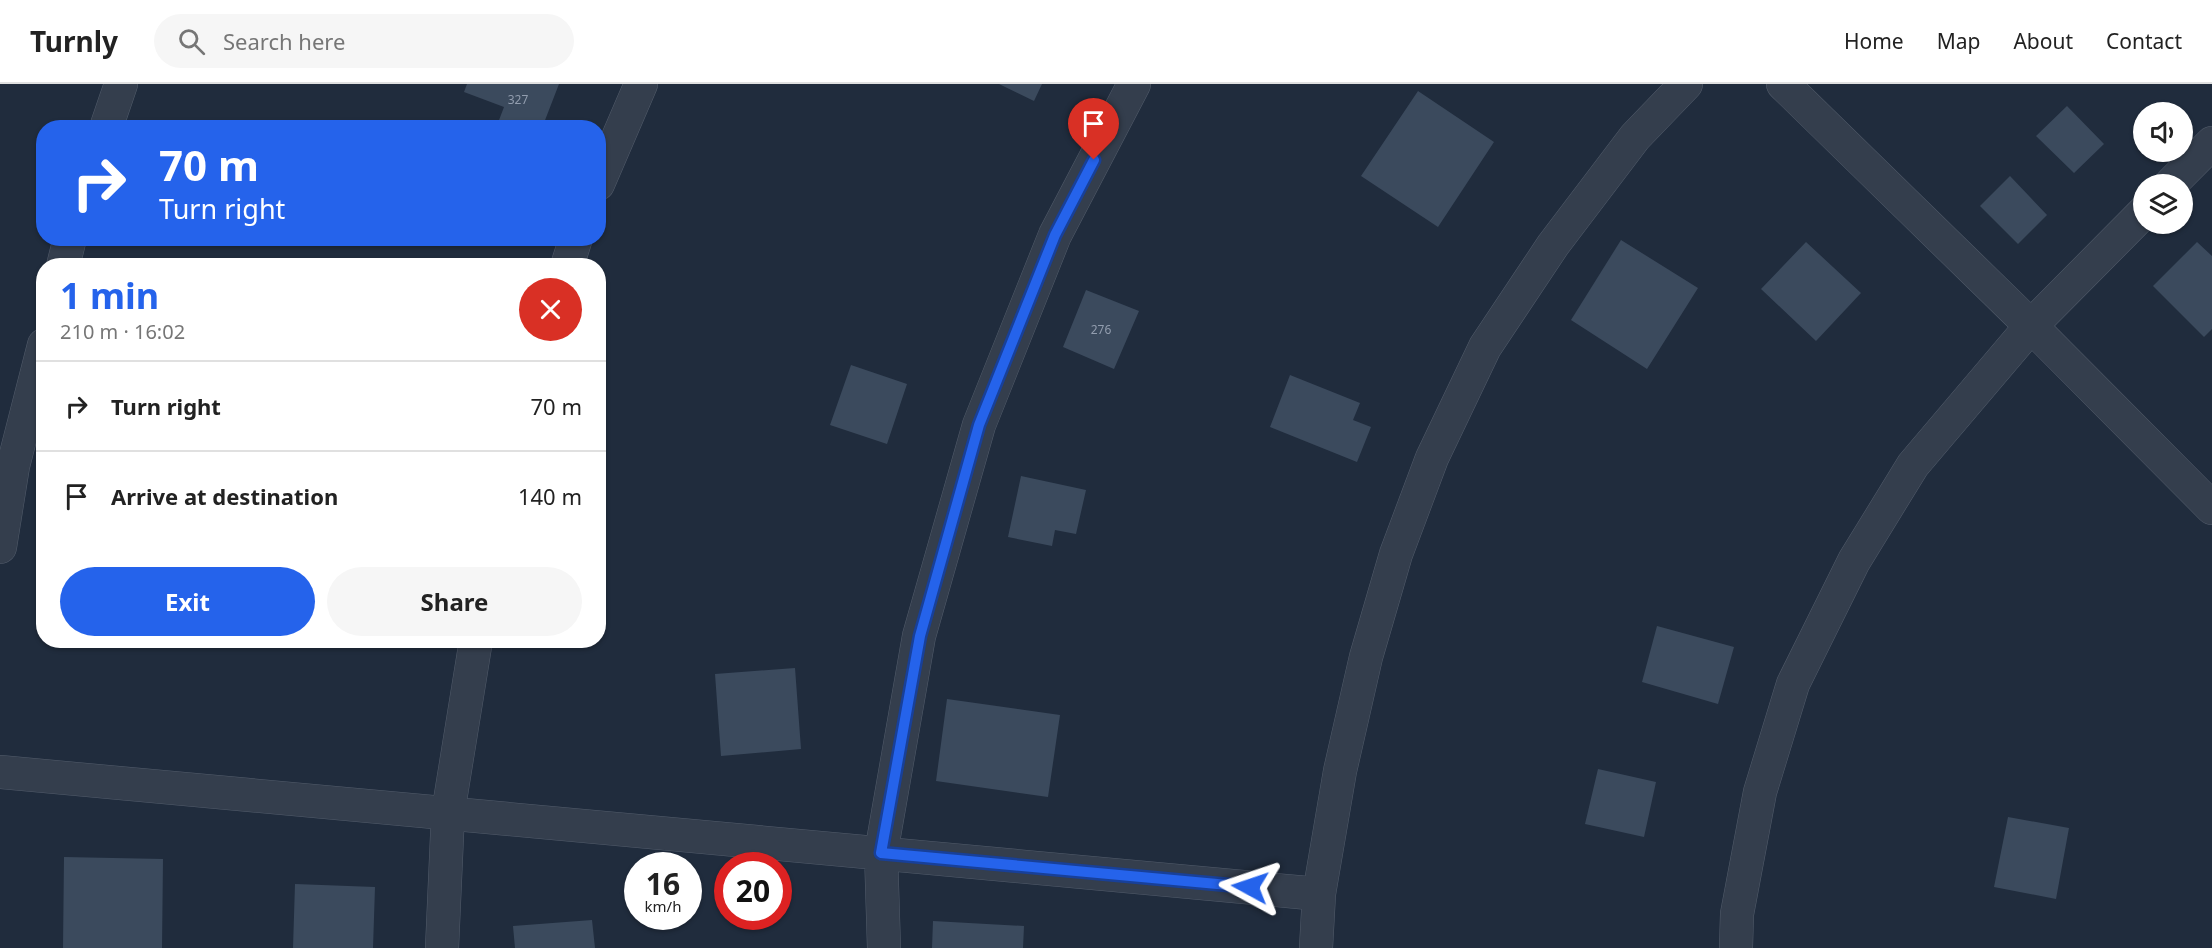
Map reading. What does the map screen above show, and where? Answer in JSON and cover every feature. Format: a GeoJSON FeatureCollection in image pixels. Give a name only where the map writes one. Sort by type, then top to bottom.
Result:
{"type":"FeatureCollection","features":[{"type":"Feature","properties":{"kind":"lane"},"geometry":{"type":"LineString","coordinates":[[109,120],[121,84]]}},
{"type":"Feature","properties":{"kind":"lane"},"geometry":{"type":"LineString","coordinates":[[606,165],[641,84]]}},
{"type":"Feature","properties":{"kind":"lane"},"geometry":{"type":"LineString","coordinates":[[884,948],[881,853],[920,636],[979,425],[1055,235],[1134,84]]}},
{"type":"Feature","properties":{"kind":"lane"},"geometry":{"type":"LineString","coordinates":[[1316,948],[1319,894],[1340,771],[1366,657],[1396,554],[1432,458],[1485,347],[1553,245],[1635,137],[1686,84]]}},
{"type":"Feature","properties":{"kind":"lane"},"geometry":{"type":"LineString","coordinates":[[1783,84],[2031,326],[2212,508]]}},
{"type":"Feature","properties":{"kind":"lane"},"geometry":{"type":"LineString","coordinates":[[2181,174],[2212,143]]}},
{"type":"Feature","properties":{"kind":"lane"},"geometry":{"type":"LineString","coordinates":[[1736,948],[1737,914],[1760,792],[1793,684],[1854,561],[1912,465],[2031,326],[2133,223]]}},
{"type":"Feature","properties":{"kind":"lane"},"geometry":{"type":"LineString","coordinates":[[0,547],[13,466],[36,376]]}},
{"type":"Feature","properties":{"kind":"lane"},"geometry":{"type":"LineString","coordinates":[[442,948],[448,813],[475,648]]}},
{"type":"Feature","properties":{"kind":"lane"},"geometry":{"type":"LineString","coordinates":[[0,772],[1319,894]]}},
{"type":"Feature","properties":{"kind":"building"},"geometry":{"type":"Polygon","coordinates":[[[467,84],[559,84],[545,120],[499,120],[504,107],[464,92],[467,84]]]}},
{"type":"Feature","properties":{"kind":"building"},"geometry":{"type":"Polygon","coordinates":[[[999,84],[1042,84],[1034,101],[999,84]]]}},
{"type":"Feature","properties":{"kind":"building"},"geometry":{"type":"Polygon","coordinates":[[[1418,91],[1494,142],[1438,227],[1361,176],[1418,91]]]}},
{"type":"Feature","properties":{"kind":"building"},"geometry":{"type":"Polygon","coordinates":[[[2067,106],[2104,144],[2074,173],[2036,136],[2067,106]]]}},
{"type":"Feature","properties":{"kind":"building"},"geometry":{"type":"Polygon","coordinates":[[[2010,176],[2047,215],[2018,244],[1980,206],[2010,176]]]}},
{"type":"Feature","properties":{"kind":"building"},"geometry":{"type":"Polygon","coordinates":[[[1621,240],[1698,288],[1647,369],[1571,320],[1621,240]]]}},
{"type":"Feature","properties":{"kind":"building"},"geometry":{"type":"Polygon","coordinates":[[[1806,242],[1861,293],[1816,341],[1761,289],[1806,242]]]}},
{"type":"Feature","properties":{"kind":"building"},"geometry":{"type":"Polygon","coordinates":[[[2197,242],[2212,256],[2212,329],[2204,337],[2153,286],[2197,242]]]}},
{"type":"Feature","properties":{"kind":"building"},"geometry":{"type":"Polygon","coordinates":[[[1086,290],[1139,311],[1114,369],[1063,347],[1086,290]]]}},
{"type":"Feature","properties":{"kind":"building"},"geometry":{"type":"Polygon","coordinates":[[[851,365],[907,384],[887,444],[830,425],[851,365]]]}},
{"type":"Feature","properties":{"kind":"building"},"geometry":{"type":"Polygon","coordinates":[[[1290,375],[1360,403],[1353,420],[1371,427],[1357,462],[1270,427],[1290,375]]]}},
{"type":"Feature","properties":{"kind":"building"},"geometry":{"type":"Polygon","coordinates":[[[1021,476],[1086,490],[1076,534],[1055,530],[1052,546],[1008,537],[1021,476]]]}},
{"type":"Feature","properties":{"kind":"building"},"geometry":{"type":"Polygon","coordinates":[[[1657,626],[1734,647],[1718,704],[1642,682],[1657,626]]]}},
{"type":"Feature","properties":{"kind":"building"},"geometry":{"type":"Polygon","coordinates":[[[795,668],[801,749],[721,756],[715,674],[795,668]]]}},
{"type":"Feature","properties":{"kind":"building"},"geometry":{"type":"Polygon","coordinates":[[[947,699],[1060,715],[1048,797],[936,781],[947,699]]]}},
{"type":"Feature","properties":{"kind":"building"},"geometry":{"type":"Polygon","coordinates":[[[1598,769],[1656,782],[1644,837],[1585,824],[1598,769]]]}},
{"type":"Feature","properties":{"kind":"building"},"geometry":{"type":"Polygon","coordinates":[[[2008,817],[2069,828],[2056,899],[1994,887],[2008,817]]]}},
{"type":"Feature","properties":{"kind":"building"},"geometry":{"type":"Polygon","coordinates":[[[64,857],[163,859],[162,948],[63,948],[64,857]]]}},
{"type":"Feature","properties":{"kind":"building"},"geometry":{"type":"Polygon","coordinates":[[[295,884],[375,887],[373,948],[293,948],[295,884]]]}},
{"type":"Feature","properties":{"kind":"building"},"geometry":{"type":"Polygon","coordinates":[[[592,920],[595,948],[515,948],[513,926],[592,920]]]}},
{"type":"Feature","properties":{"kind":"building"},"geometry":{"type":"Polygon","coordinates":[[[933,921],[1024,926],[1023,948],[932,948],[933,921]]]}},
{"type":"Feature","properties":{"kind":"route"},"geometry":{"type":"LineString","coordinates":[[1094,160],[1055,235],[979,425],[920,636],[881,853],[1250,887]]}}]}
